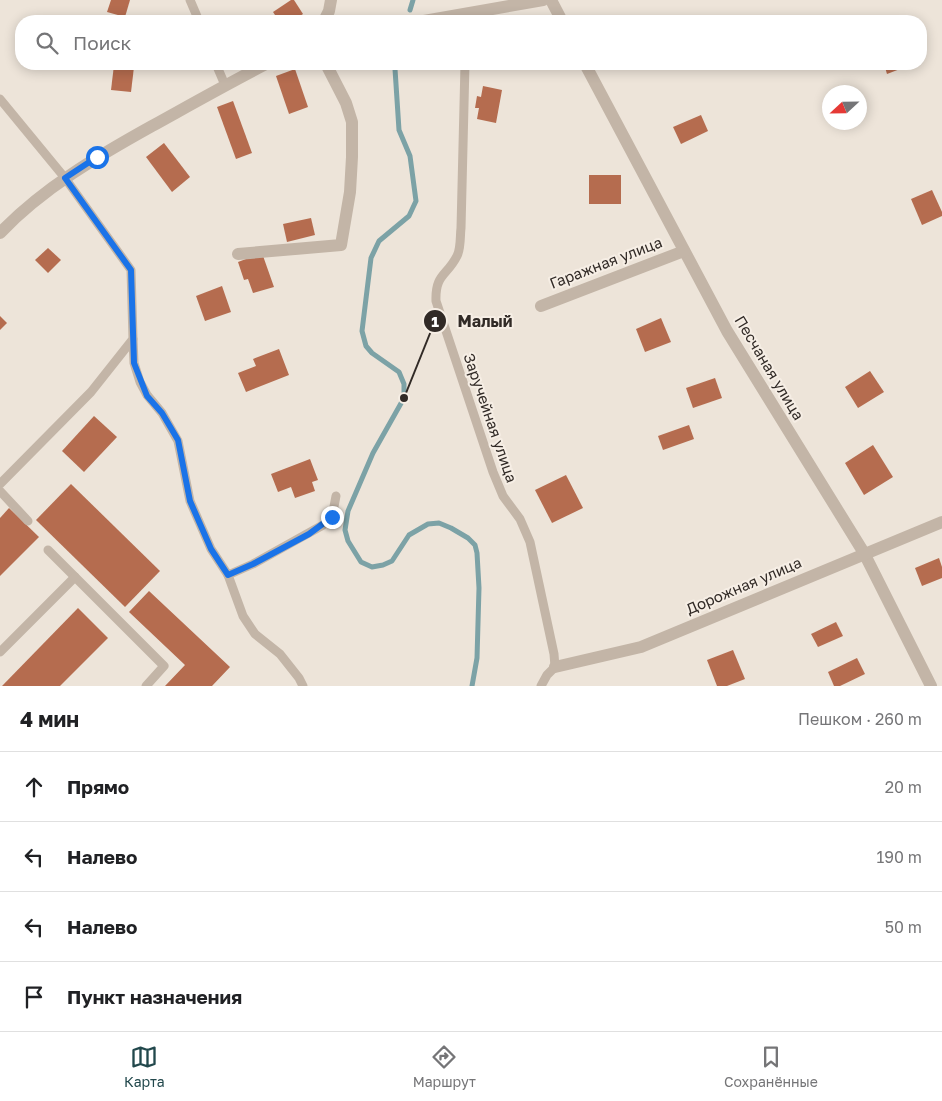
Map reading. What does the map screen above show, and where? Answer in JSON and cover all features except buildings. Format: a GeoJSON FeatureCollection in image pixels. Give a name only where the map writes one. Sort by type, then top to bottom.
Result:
{"type":"FeatureCollection","features":[{"type":"Feature","properties":{"kind":"street"},"geometry":{"type":"LineString","coordinates":[[327,15],[331,0]]}},
{"type":"Feature","properties":{"kind":"street"},"geometry":{"type":"LineString","coordinates":[[480,15],[543,0]]}},
{"type":"Feature","properties":{"kind":"street"},"geometry":{"type":"LineString","coordinates":[[551,0],[559,15]]}},
{"type":"Feature","properties":{"kind":"street"},"geometry":{"type":"LineString","coordinates":[[0,233],[19,213],[65,178],[97,157],[254,70]]}},
{"type":"Feature","properties":{"kind":"street"},"geometry":{"type":"LineString","coordinates":[[238,254],[341,245],[350,192],[352,122],[346,103],[329,70]]}},
{"type":"Feature","properties":{"kind":"street","name":"Песчаная улица"},"geometry":{"type":"LineString","coordinates":[[588,70],[727,331],[864,553],[931,686]]}},
{"type":"Feature","properties":{"kind":"street","name":"Гаражная улица"},"geometry":{"type":"LineString","coordinates":[[540,306],[684,251]]}},
{"type":"Feature","properties":{"kind":"street","name":"Дорожная улица"},"geometry":{"type":"LineString","coordinates":[[555,667],[641,647],[942,522]]}},
{"type":"Feature","properties":{"kind":"lane"},"geometry":{"type":"LineString","coordinates":[[190,0],[196,15]]}},
{"type":"Feature","properties":{"kind":"lane"},"geometry":{"type":"LineString","coordinates":[[219,70],[225,85]]}},
{"type":"Feature","properties":{"kind":"lane","name":"Заручейная улица"},"geometry":{"type":"LineString","coordinates":[[465,70],[458,255],[441,276],[436,288],[436,301],[493,472],[503,496],[520,519],[530,542],[554,654],[555,667]]}},
{"type":"Feature","properties":{"kind":"lane"},"geometry":{"type":"LineString","coordinates":[[0,99],[65,178],[131,270],[134,363],[140,382],[147,396],[162,413],[178,440],[190,501],[211,549],[228,575],[243,616],[256,634],[280,654],[303,686]]}},
{"type":"Feature","properties":{"kind":"lane"},"geometry":{"type":"LineString","coordinates":[[0,484],[91,392],[133,339]]}},
{"type":"Feature","properties":{"kind":"lane"},"geometry":{"type":"LineString","coordinates":[[0,491],[28,521]]}},
{"type":"Feature","properties":{"kind":"lane"},"geometry":{"type":"LineString","coordinates":[[228,575],[253,564],[323,525],[332,517],[336,496]]}},
{"type":"Feature","properties":{"kind":"lane"},"geometry":{"type":"LineString","coordinates":[[48,550],[164,666],[146,686]]}},
{"type":"Feature","properties":{"kind":"lane"},"geometry":{"type":"LineString","coordinates":[[0,652],[75,577]]}},
{"type":"Feature","properties":{"kind":"lane"},"geometry":{"type":"LineString","coordinates":[[541,686],[547,675],[555,667]]}},
{"type":"Feature","properties":{"kind":"waterway"},"geometry":{"type":"LineString","coordinates":[[410,10],[413,0]]}},
{"type":"Feature","properties":{"kind":"waterway"},"geometry":{"type":"LineString","coordinates":[[395,70],[399,130],[410,156],[416,201],[409,216],[379,241],[371,258],[362,331],[366,346],[372,353],[399,372],[404,384],[404,398],[373,453],[348,511],[345,530],[348,541],[361,562],[372,567],[392,561],[409,535],[428,524],[439,523],[451,528],[468,538],[475,545],[479,588],[477,658],[472,686]]}},
{"type":"Feature","properties":{"kind":"place","name":"Малый"},"geometry":{"type":"Point","coordinates":[404,398]}},
{"type":"Feature","properties":{"kind":"route"},"geometry":{"type":"LineString","coordinates":[[97,157],[65,178],[131,270],[134,363],[147,396],[162,413],[178,440],[190,501],[211,549],[228,575],[309,534],[332,517]]}}]}
